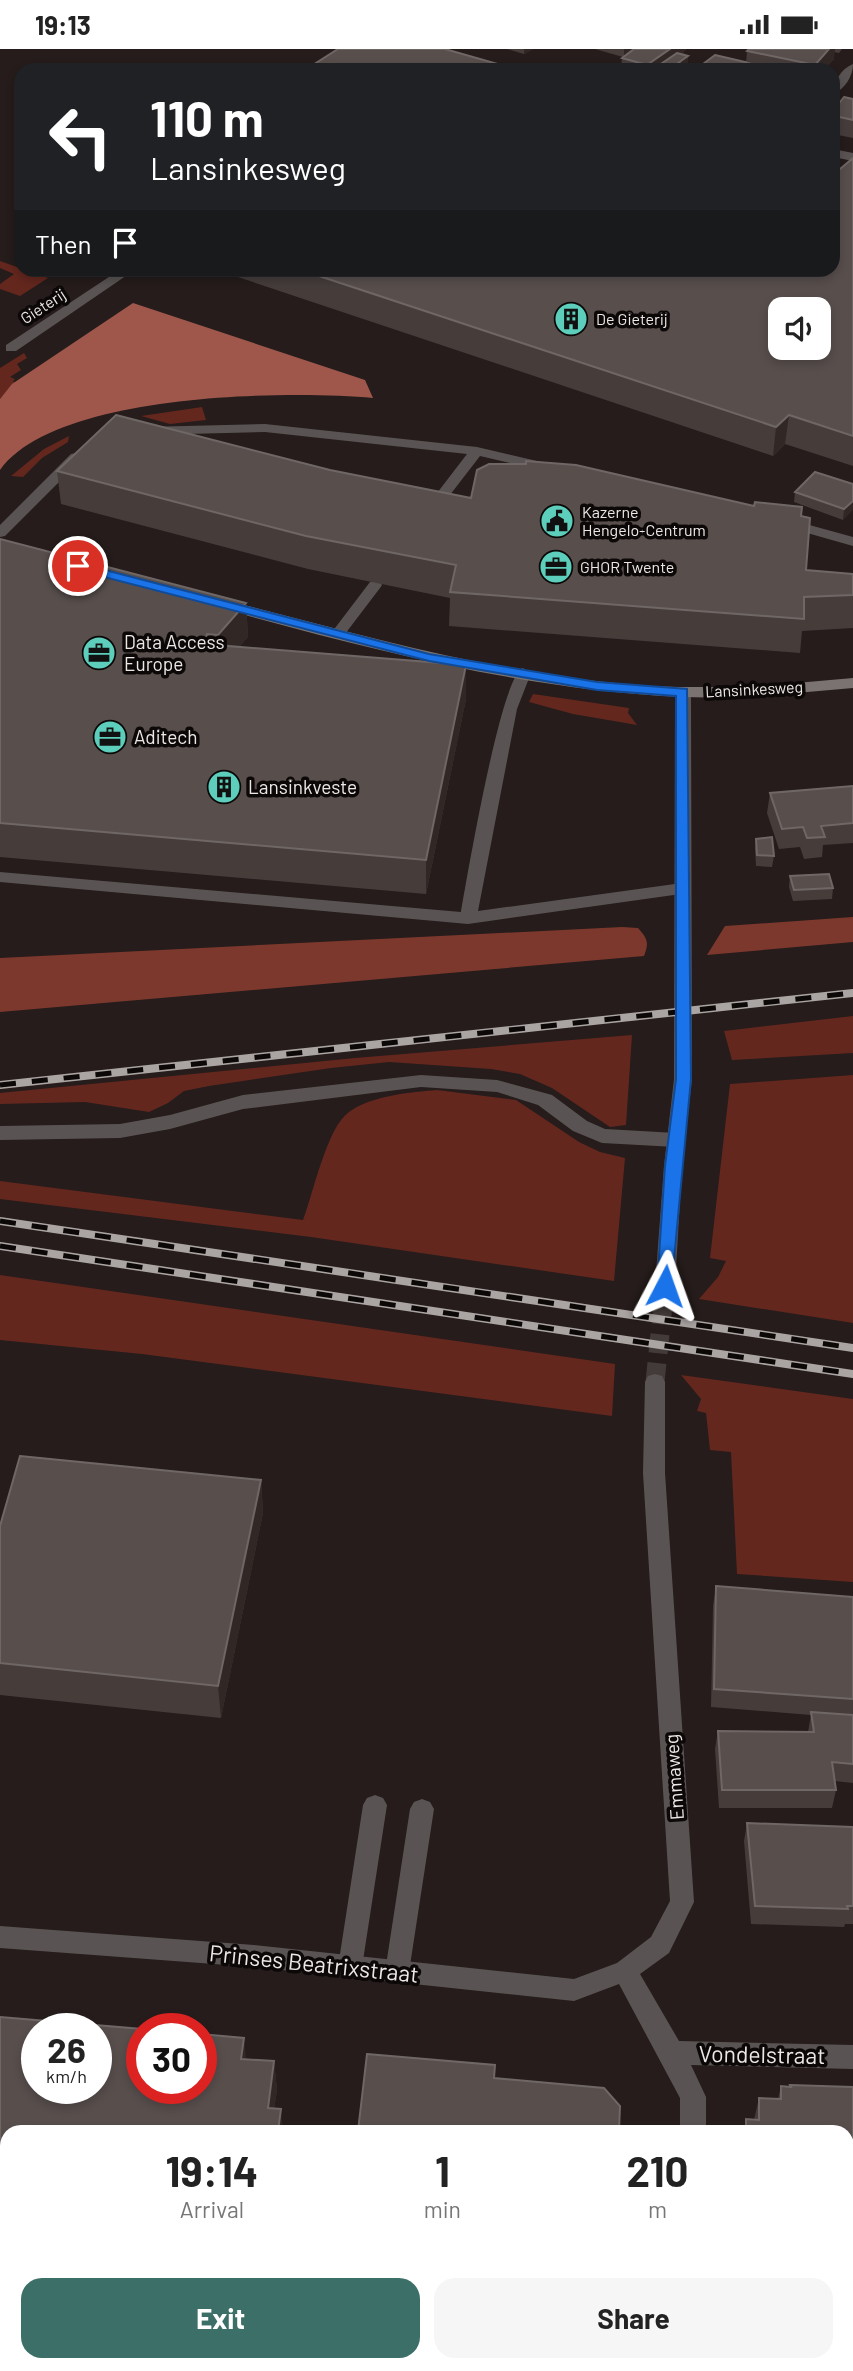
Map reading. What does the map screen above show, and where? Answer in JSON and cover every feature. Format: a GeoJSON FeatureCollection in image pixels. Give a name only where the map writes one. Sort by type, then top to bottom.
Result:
{"type":"FeatureCollection","features":[{"type":"Feature","properties":{"kind":"main road","name":"Lansinkesweg"},"geometry":{"type":"LineString","coordinates":[[202,600],[429,657],[597,686],[683,692],[750,692],[853,683]]}},
{"type":"Feature","properties":{"kind":"street"},"geometry":{"type":"LineString","coordinates":[[840,83],[853,67]]}},
{"type":"Feature","properties":{"kind":"street","name":"Gieterij"},"geometry":{"type":"LineString","coordinates":[[11,348],[118,277]]}},
{"type":"Feature","properties":{"kind":"street"},"geometry":{"type":"LineString","coordinates":[[127,433],[162,429],[265,428],[477,451],[565,472]]}},
{"type":"Feature","properties":{"kind":"street"},"geometry":{"type":"LineString","coordinates":[[0,533],[88,446]]}},
{"type":"Feature","properties":{"kind":"street"},"geometry":{"type":"LineString","coordinates":[[422,522],[477,451]]}},
{"type":"Feature","properties":{"kind":"street"},"geometry":{"type":"LineString","coordinates":[[765,518],[853,542]]}},
{"type":"Feature","properties":{"kind":"street"},"geometry":{"type":"LineString","coordinates":[[468,918],[509,709],[523,673]]}},
{"type":"Feature","properties":{"kind":"street"},"geometry":{"type":"LineString","coordinates":[[665,1286],[683,1079],[683,692]]}},
{"type":"Feature","properties":{"kind":"street"},"geometry":{"type":"LineString","coordinates":[[0,877],[468,918],[682,889]]}},
{"type":"Feature","properties":{"kind":"street"},"geometry":{"type":"LineString","coordinates":[[0,1133],[120,1131],[170,1122],[243,1103],[363,1086],[421,1081],[509,1089],[545,1100],[580,1126],[602,1136],[676,1140]]}},
{"type":"Feature","properties":{"kind":"street","name":"Emmaweg"},"geometry":{"type":"LineString","coordinates":[[625,1971],[660,1945],[682,1902],[654,1473],[655,1382]]}},
{"type":"Feature","properties":{"kind":"street"},"geometry":{"type":"LineString","coordinates":[[350,1967],[375,1805]]}},
{"type":"Feature","properties":{"kind":"street"},"geometry":{"type":"LineString","coordinates":[[397,1972],[422,1809]]}},
{"type":"Feature","properties":{"kind":"street","name":"Prinses Beatrixstraat"},"geometry":{"type":"LineString","coordinates":[[0,1937],[254,1957],[574,1990],[625,1971]]}},
{"type":"Feature","properties":{"kind":"street"},"geometry":{"type":"LineString","coordinates":[[625,1971],[672,2053],[693,2097],[693,2125]]}},
{"type":"Feature","properties":{"kind":"street","name":"Vondelstraat"},"geometry":{"type":"LineString","coordinates":[[672,2053],[853,2057]]}},
{"type":"Feature","properties":{"kind":"lane"},"geometry":{"type":"LineString","coordinates":[[337,635],[375,585]]}},
{"type":"Feature","properties":{"kind":"shaded area"},"geometry":{"type":"Polygon","coordinates":[[[0,261],[14,266],[14,274],[0,268],[0,261]]]}},
{"type":"Feature","properties":{"kind":"shaded area"},"geometry":{"type":"Polygon","coordinates":[[[14,274],[14,277],[48,278],[20,296],[0,289],[0,284],[14,274]]]}},
{"type":"Feature","properties":{"kind":"shaded area"},"geometry":{"type":"Polygon","coordinates":[[[133,303],[365,380],[373,398],[285,395],[231,397],[174,402],[119,411],[69,425],[28,444],[0,470],[0,399],[12,384],[133,303]]]}},
{"type":"Feature","properties":{"kind":"shaded area"},"geometry":{"type":"Polygon","coordinates":[[[24,353],[27,358],[17,364],[21,370],[10,377],[15,379],[15,383],[0,399],[0,368],[24,353]]]}},
{"type":"Feature","properties":{"kind":"shaded area"},"geometry":{"type":"Polygon","coordinates":[[[202,407],[206,420],[170,424],[141,416],[202,407]]]}},
{"type":"Feature","properties":{"kind":"shaded area"},"geometry":{"type":"Polygon","coordinates":[[[69,436],[68,442],[42,458],[23,477],[11,476],[44,449],[69,436]]]}},
{"type":"Feature","properties":{"kind":"shaded area"},"geometry":{"type":"Polygon","coordinates":[[[533,694],[629,708],[628,713],[637,725],[573,714],[529,702],[533,694]]]}},
{"type":"Feature","properties":{"kind":"shaded area"},"geometry":{"type":"Polygon","coordinates":[[[853,917],[853,942],[707,955],[725,926],[853,917]]]}},
{"type":"Feature","properties":{"kind":"shaded area"},"geometry":{"type":"Polygon","coordinates":[[[638,928],[646,938],[644,956],[0,1012],[0,958],[638,928]]]}},
{"type":"Feature","properties":{"kind":"shaded area"},"geometry":{"type":"Polygon","coordinates":[[[853,1016],[853,1053],[732,1060],[724,1031],[853,1016]]]}},
{"type":"Feature","properties":{"kind":"shaded area"},"geometry":{"type":"Polygon","coordinates":[[[632,1035],[626,1125],[610,1127],[552,1088],[520,1074],[491,1069],[389,1062],[331,1068],[184,1091],[149,1112],[85,1102],[0,1104],[0,1093],[355,1058],[632,1035]]]}},
{"type":"Feature","properties":{"kind":"shaded area"},"geometry":{"type":"Polygon","coordinates":[[[853,1075],[853,1323],[699,1299],[718,1277],[726,1261],[710,1258],[730,1084],[853,1075]]]}},
{"type":"Feature","properties":{"kind":"shaded area"},"geometry":{"type":"Polygon","coordinates":[[[437,1090],[516,1100],[579,1142],[600,1152],[625,1158],[614,1281],[311,1237],[0,1199],[0,1181],[303,1220],[327,1146],[341,1120],[349,1112],[379,1099],[437,1090]]]}},
{"type":"Feature","properties":{"kind":"shaded area"},"geometry":{"type":"Polygon","coordinates":[[[0,1275],[615,1364],[612,1416],[142,1354],[0,1340],[0,1275]]]}},
{"type":"Feature","properties":{"kind":"shaded area"},"geometry":{"type":"Polygon","coordinates":[[[681,1375],[853,1399],[853,1582],[737,1574],[731,1452],[710,1450],[706,1413],[697,1411],[701,1399],[681,1375]]]}},
{"type":"Feature","properties":{"kind":"building"},"geometry":{"type":"Polygon","coordinates":[[[338,49],[445,49],[494,63],[316,63],[338,49]]]}},
{"type":"Feature","properties":{"kind":"building"},"geometry":{"type":"Polygon","coordinates":[[[634,49],[670,49],[650,63],[622,58],[634,49]]]}},
{"type":"Feature","properties":{"kind":"building"},"geometry":{"type":"Polygon","coordinates":[[[749,49],[829,49],[817,63],[747,51],[749,49]]]}},
{"type":"Feature","properties":{"kind":"building"},"geometry":{"type":"Polygon","coordinates":[[[677,53],[688,56],[678,63],[662,63],[677,53]]]}},
{"type":"Feature","properties":{"kind":"building"},"geometry":{"type":"Polygon","coordinates":[[[715,55],[745,62],[744,63],[704,63],[715,55]]]}},
{"type":"Feature","properties":{"kind":"building"},"geometry":{"type":"Polygon","coordinates":[[[844,97],[853,99],[853,120],[840,117],[840,102],[844,97]]]}},
{"type":"Feature","properties":{"kind":"building","name":"De Gieterij"},"geometry":{"type":"Polygon","coordinates":[[[853,158],[853,436],[789,415],[776,427],[322,277],[840,277],[840,169],[853,158]]]}},
{"type":"Feature","properties":{"kind":"building"},"geometry":{"type":"Polygon","coordinates":[[[116,415],[330,470],[471,498],[477,470],[489,464],[526,464],[526,461],[576,465],[754,506],[755,502],[802,507],[801,516],[810,518],[806,570],[853,574],[853,595],[804,597],[804,619],[450,592],[456,565],[306,536],[57,471],[116,415]]]}},
{"type":"Feature","properties":{"kind":"building"},"geometry":{"type":"Polygon","coordinates":[[[815,472],[853,484],[853,501],[844,509],[795,492],[815,472]]]}},
{"type":"Feature","properties":{"kind":"building","name":"Lansinkveste"},"geometry":{"type":"Polygon","coordinates":[[[0,539],[246,603],[218,635],[207,634],[204,644],[466,665],[426,860],[0,823],[0,539]]]}},
{"type":"Feature","properties":{"kind":"building"},"geometry":{"type":"Polygon","coordinates":[[[853,786],[853,823],[821,826],[825,837],[807,838],[803,827],[782,829],[770,793],[853,786]]]}},
{"type":"Feature","properties":{"kind":"building"},"geometry":{"type":"Polygon","coordinates":[[[772,837],[774,856],[757,855],[756,839],[772,837]]]}},
{"type":"Feature","properties":{"kind":"building"},"geometry":{"type":"Polygon","coordinates":[[[829,874],[833,888],[794,890],[790,876],[829,874]]]}},
{"type":"Feature","properties":{"kind":"building"},"geometry":{"type":"Polygon","coordinates":[[[20,1456],[261,1480],[218,1686],[0,1663],[0,1526],[20,1456]]]}},
{"type":"Feature","properties":{"kind":"building"},"geometry":{"type":"Polygon","coordinates":[[[716,1586],[853,1597],[853,1699],[714,1689],[716,1586]]]}},
{"type":"Feature","properties":{"kind":"building"},"geometry":{"type":"Polygon","coordinates":[[[811,1712],[853,1715],[853,1764],[832,1762],[836,1790],[722,1790],[718,1731],[814,1732],[811,1712]]]}},
{"type":"Feature","properties":{"kind":"building"},"geometry":{"type":"Polygon","coordinates":[[[747,1823],[853,1827],[853,1906],[847,1906],[848,1909],[755,1906],[747,1823]]]}},
{"type":"Feature","properties":{"kind":"building"},"geometry":{"type":"Polygon","coordinates":[[[0,2017],[21,2019],[21,2104],[112,2104],[112,2026],[126,2028],[126,2104],[217,2104],[217,2035],[244,2038],[241,2059],[274,2061],[268,2108],[281,2109],[279,2125],[0,2125],[0,2017]]]}},
{"type":"Feature","properties":{"kind":"building"},"geometry":{"type":"Polygon","coordinates":[[[367,2054],[495,2065],[494,2078],[604,2088],[620,2106],[619,2125],[359,2125],[367,2054]]]}},
{"type":"Feature","properties":{"kind":"building"},"geometry":{"type":"Polygon","coordinates":[[[790,2085],[853,2087],[853,2125],[746,2125],[746,2119],[759,2120],[759,2098],[781,2099],[781,2086],[791,2087],[790,2085]]]}},
{"type":"Feature","properties":{"kind":"tunnel"},"geometry":{"type":"LineString","coordinates":[[655,1382],[665,1286]]}},
{"type":"Feature","properties":{"kind":"railway"},"geometry":{"type":"LineString","coordinates":[[0,1085],[853,993]]}},
{"type":"Feature","properties":{"kind":"railway"},"geometry":{"type":"LineString","coordinates":[[0,1221],[853,1348]]}},
{"type":"Feature","properties":{"kind":"railway"},"geometry":{"type":"LineString","coordinates":[[0,1246],[853,1374]]}},
{"type":"Feature","properties":{"kind":"place","name":"De Gieterij"},"geometry":{"type":"Point","coordinates":[571,319]}},
{"type":"Feature","properties":{"kind":"place","name":"Kazerne Hengelo-Centrum"},"geometry":{"type":"Point","coordinates":[557,521]}},
{"type":"Feature","properties":{"kind":"place","name":"GHOR Twente"},"geometry":{"type":"Point","coordinates":[556,567]}},
{"type":"Feature","properties":{"kind":"place","name":"Data Access Europe"},"geometry":{"type":"Point","coordinates":[99,653]}},
{"type":"Feature","properties":{"kind":"place","name":"Aditech"},"geometry":{"type":"Point","coordinates":[110,737]}},
{"type":"Feature","properties":{"kind":"place","name":"Lansinkveste"},"geometry":{"type":"Point","coordinates":[224,787]}},
{"type":"Feature","properties":{"kind":"route"},"geometry":{"type":"LineString","coordinates":[[78,566],[429,657],[597,686],[683,692],[683,1079],[673,1166],[665,1286]]}}]}
